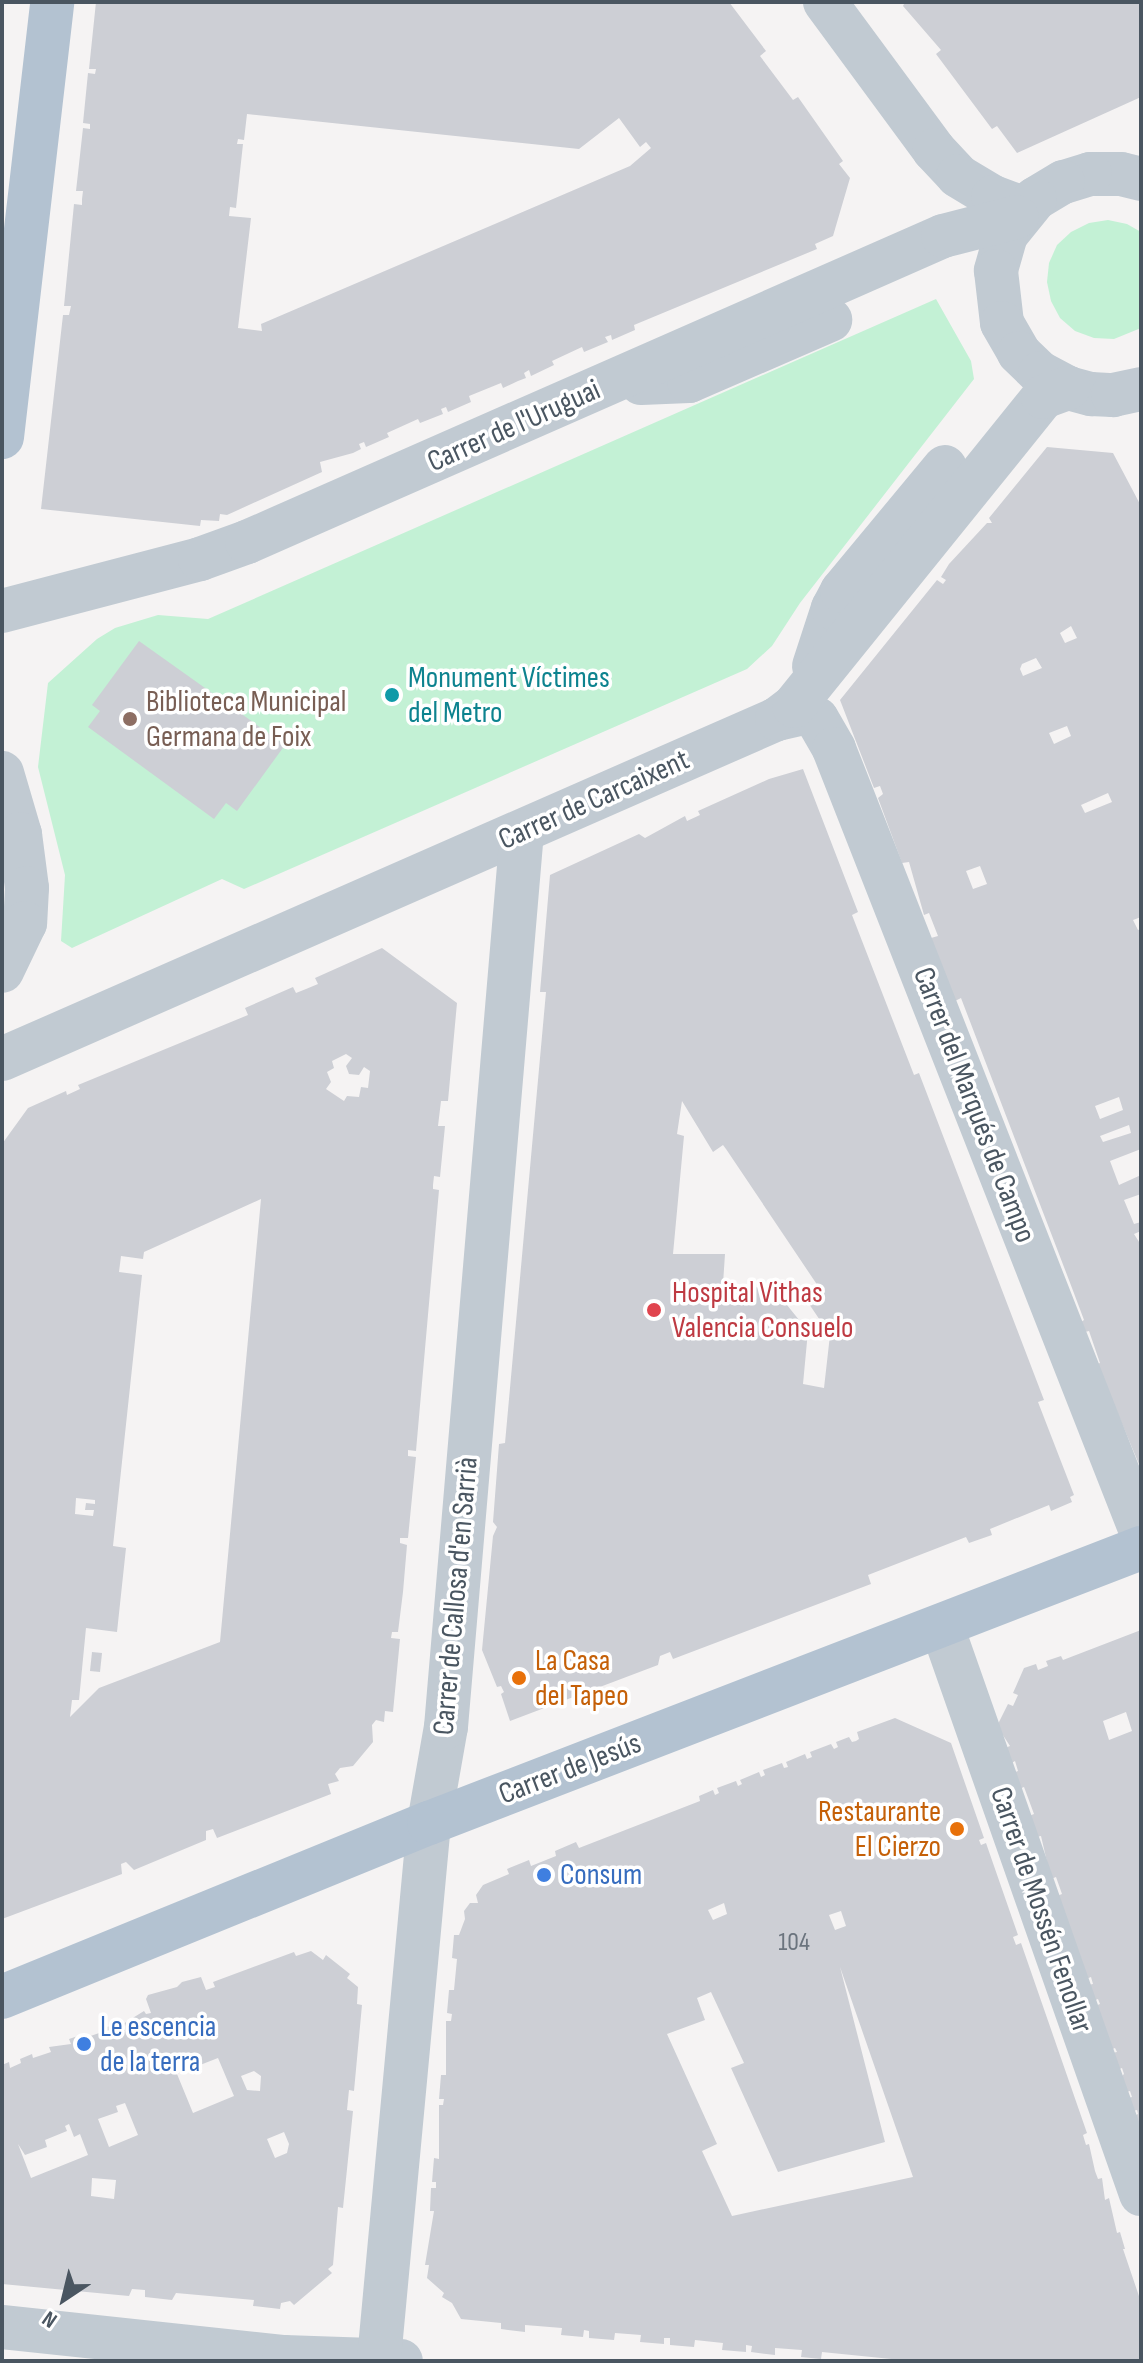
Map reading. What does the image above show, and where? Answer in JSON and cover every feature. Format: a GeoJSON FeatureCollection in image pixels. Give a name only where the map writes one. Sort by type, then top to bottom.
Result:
{"type":"FeatureCollection","features":[{"type":"Feature","properties":{"kind":"main road"},"geometry":{"type":"LineString","coordinates":[[2,437],[52,2]]}},
{"type":"Feature","properties":{"kind":"main road","name":"Carrer de Jesús"},"geometry":{"type":"LineString","coordinates":[[2,1997],[429,1823],[1141,1548]]}},
{"type":"Feature","properties":{"kind":"street"},"geometry":{"type":"LineString","coordinates":[[825,2],[934,150],[975,188],[1021,213]]}},
{"type":"Feature","properties":{"kind":"street"},"geometry":{"type":"LineString","coordinates":[[934,150],[966,229],[996,271]]}},
{"type":"Feature","properties":{"kind":"street"},"geometry":{"type":"LineString","coordinates":[[1141,179],[1121,174],[1090,174],[1063,182],[1021,213],[999,253],[996,271],[1002,323],[1019,353],[1040,373],[1068,388],[1113,395],[1141,389]]}},
{"type":"Feature","properties":{"kind":"street","name":"Carrer de l'Uruguai"},"geometry":{"type":"LineString","coordinates":[[2,611],[187,563],[247,542],[943,236],[1021,213]]}},
{"type":"Feature","properties":{"kind":"street"},"geometry":{"type":"LineString","coordinates":[[604,386],[689,381],[830,320]]}},
{"type":"Feature","properties":{"kind":"street","name":"Carrer de Carcaixent"},"geometry":{"type":"LineString","coordinates":[[2,1059],[522,832],[788,710],[1043,397],[1068,388]]}},
{"type":"Feature","properties":{"kind":"street"},"geometry":{"type":"LineString","coordinates":[[788,710],[842,591],[945,467]]}},
{"type":"Feature","properties":{"kind":"street","name":"Carrer del Marqués de Campo"},"geometry":{"type":"LineString","coordinates":[[788,710],[817,719],[834,749],[1141,1531]]}},
{"type":"Feature","properties":{"kind":"street"},"geometry":{"type":"LineString","coordinates":[[2,773],[20,834],[27,888],[25,923],[2,971]]}},
{"type":"Feature","properties":{"kind":"street","name":"Carrer de Callosa d'en Sarrià"},"geometry":{"type":"LineString","coordinates":[[390,2360],[429,1823],[446,1727],[522,832]]}},
{"type":"Feature","properties":{"kind":"street","name":"Carrer de Mossén Fenollar"},"geometry":{"type":"LineString","coordinates":[[942,1627],[1141,2194]]}},
{"type":"Feature","properties":{"kind":"street"},"geometry":{"type":"LineString","coordinates":[[2,2327],[240,2356],[390,2360]]}},
{"type":"Feature","properties":{"kind":"green space"},"geometry":{"type":"Polygon","coordinates":[[[1108,220],[1127,224],[1141,232],[1141,328],[1114,339],[1094,338],[1075,331],[1060,318],[1051,301],[1047,282],[1049,263],[1057,245],[1071,232],[1089,223],[1108,220]]]}},
{"type":"Feature","properties":{"kind":"green space"},"geometry":{"type":"Polygon","coordinates":[[[936,299],[971,361],[974,379],[800,603],[772,646],[747,669],[244,889],[222,879],[72,948],[61,941],[65,875],[38,767],[48,683],[97,639],[115,628],[158,615],[208,619],[936,299]]]}},
{"type":"Feature","properties":{"kind":"building"},"geometry":{"type":"Polygon","coordinates":[[[96,2],[729,2],[766,51],[760,56],[793,100],[798,97],[843,161],[839,164],[850,178],[833,236],[815,244],[817,249],[634,325],[635,330],[612,340],[611,335],[605,337],[608,342],[584,352],[582,347],[552,361],[554,365],[531,376],[529,370],[524,373],[526,378],[503,388],[501,383],[469,396],[471,402],[448,412],[446,407],[441,409],[443,414],[420,423],[418,419],[366,447],[364,442],[359,444],[361,449],[353,453],[320,462],[322,472],[227,515],[220,514],[219,521],[201,520],[200,526],[41,509],[63,315],[69,315],[71,306],[64,306],[74,204],[82,205],[83,191],[76,191],[83,128],[90,129],[90,124],[83,123],[88,73],[95,74],[96,69],[89,69],[96,2]],[[247,114],[244,140],[238,139],[237,144],[243,144],[236,208],[230,207],[229,216],[251,218],[238,328],[262,331],[261,324],[630,166],[651,148],[646,142],[640,147],[619,118],[579,149],[247,114]]]}},
{"type":"Feature","properties":{"kind":"building"},"geometry":{"type":"Polygon","coordinates":[[[905,2],[1141,2],[1141,97],[1017,153],[997,126],[992,129],[936,54],[941,50],[903,6],[905,2]]]}},
{"type":"Feature","properties":{"kind":"building"},"geometry":{"type":"Polygon","coordinates":[[[1047,447],[1113,453],[1141,506],[1141,917],[1133,920],[1138,930],[1141,929],[1141,1149],[1110,1161],[1119,1185],[1141,1175],[1141,1194],[1124,1200],[1134,1224],[1141,1222],[1141,1231],[1134,1234],[1141,1245],[1141,1469],[1097,1364],[1100,1363],[1089,1331],[1085,1332],[1081,1322],[1084,1320],[961,998],[955,1001],[931,938],[938,936],[929,913],[924,915],[909,862],[902,863],[878,798],[883,794],[880,786],[874,788],[840,700],[937,580],[943,584],[946,580],[941,577],[949,564],[987,523],[992,523],[989,518],[1047,447]],[[1071,626],[1060,633],[1065,643],[1077,638],[1071,626]],[[1036,658],[1022,664],[1020,669],[1023,676],[1042,668],[1036,658]],[[1067,726],[1049,733],[1054,744],[1071,736],[1067,726]],[[1108,793],[1081,805],[1085,813],[1112,802],[1108,793]],[[980,866],[966,871],[973,889],[987,884],[980,866]],[[1119,1097],[1095,1106],[1100,1119],[1123,1110],[1119,1097]],[[1129,1125],[1100,1136],[1103,1142],[1131,1133],[1129,1125]]]}},
{"type":"Feature","properties":{"kind":"building"},"geometry":{"type":"Polygon","coordinates":[[[139,641],[285,745],[237,811],[226,803],[214,819],[88,727],[100,711],[92,705],[139,641]]]}},
{"type":"Feature","properties":{"kind":"building"},"geometry":{"type":"Polygon","coordinates":[[[803,769],[858,912],[852,915],[914,1075],[919,1073],[1044,1400],[1038,1402],[1074,1495],[1070,1497],[1072,1502],[1051,1511],[1049,1505],[990,1529],[992,1535],[969,1543],[966,1537],[868,1575],[871,1584],[673,1659],[670,1652],[660,1656],[658,1665],[510,1721],[501,1694],[504,1692],[501,1686],[497,1687],[482,1650],[493,1536],[497,1527],[493,1522],[499,1444],[505,1443],[546,992],[540,992],[550,875],[639,834],[645,838],[685,816],[687,821],[700,815],[698,811],[769,779],[803,769]],[[682,1101],[677,1134],[684,1136],[673,1254],[725,1254],[723,1284],[774,1289],[808,1331],[803,1384],[824,1388],[830,1335],[807,1301],[824,1295],[723,1145],[713,1152],[682,1101]]]}},
{"type":"Feature","properties":{"kind":"building"},"geometry":{"type":"Polygon","coordinates":[[[382,948],[457,1003],[448,1101],[441,1101],[438,1126],[445,1126],[440,1177],[434,1176],[433,1185],[433,1189],[439,1190],[416,1451],[408,1450],[408,1456],[416,1457],[408,1538],[400,1538],[400,1543],[407,1545],[398,1632],[392,1632],[391,1638],[400,1639],[393,1712],[385,1711],[384,1722],[376,1720],[372,1725],[373,1742],[353,1766],[340,1768],[335,1774],[339,1781],[328,1784],[331,1794],[217,1838],[213,1829],[206,1831],[206,1840],[134,1870],[126,1862],[121,1864],[122,1874],[2,1919],[2,1144],[28,1108],[66,1091],[67,1095],[80,1089],[78,1085],[248,1015],[245,1008],[293,987],[296,993],[318,984],[315,978],[382,948]],[[346,1054],[332,1061],[334,1068],[327,1072],[331,1082],[326,1089],[344,1101],[347,1096],[359,1097],[361,1087],[368,1088],[370,1071],[364,1067],[359,1075],[349,1074],[346,1066],[352,1058],[346,1054]],[[261,1199],[144,1252],[143,1259],[121,1256],[119,1272],[142,1275],[113,1546],[126,1548],[117,1632],[86,1628],[79,1700],[72,1700],[70,1717],[99,1688],[220,1642],[261,1199]],[[76,1498],[75,1514],[93,1516],[94,1510],[85,1510],[86,1503],[95,1504],[95,1500],[76,1498]]]}},
{"type":"Feature","properties":{"kind":"building"},"geometry":{"type":"Polygon","coordinates":[[[1141,1630],[1141,2134],[1134,2116],[1138,2114],[1137,2110],[1133,2111],[1128,2098],[1132,2097],[1130,2091],[1126,2092],[1121,2077],[1124,2074],[1122,2068],[1117,2070],[1112,2053],[1117,2052],[1115,2048],[1110,2050],[1095,2006],[1100,2004],[1098,1999],[1093,2001],[1088,1985],[1093,1984],[1091,1977],[1086,1979],[1057,1896],[1062,1894],[1056,1877],[1051,1879],[1041,1836],[1036,1837],[1029,1816],[1034,1814],[1024,1787],[1019,1789],[1013,1773],[1018,1771],[1015,1761],[1010,1764],[1005,1748],[1010,1746],[997,1726],[1008,1704],[1013,1706],[1018,1695],[1013,1693],[1024,1668],[1036,1664],[1038,1670],[1048,1666],[1046,1661],[1061,1656],[1063,1660],[1141,1630]],[[1126,1712],[1103,1721],[1109,1740],[1132,1731],[1126,1712]]]}},
{"type":"Feature","properties":{"kind":"building"},"geometry":{"type":"Polygon","coordinates":[[[92,1652],[102,1653],[100,1672],[90,1671],[92,1652]]]}},
{"type":"Feature","properties":{"kind":"building"},"geometry":{"type":"Polygon","coordinates":[[[895,1718],[951,1743],[984,1838],[979,1840],[981,1845],[986,1843],[1018,1935],[1013,1937],[1016,1945],[1021,1943],[1087,2133],[1083,2135],[1086,2145],[1089,2144],[1098,2179],[1102,2178],[1105,2200],[1109,2198],[1117,2233],[1120,2232],[1141,2302],[1141,2361],[911,2361],[822,2352],[821,2359],[801,2357],[802,2350],[775,2348],[775,2355],[751,2352],[752,2346],[746,2345],[746,2352],[722,2350],[723,2343],[695,2340],[694,2347],[670,2345],[670,2338],[664,2338],[664,2344],[640,2342],[641,2335],[615,2333],[614,2340],[589,2338],[589,2331],[584,2330],[583,2337],[561,2335],[562,2328],[525,2325],[525,2332],[501,2329],[501,2323],[461,2319],[452,2303],[442,2297],[444,2293],[427,2278],[429,2265],[425,2265],[434,2211],[430,2211],[431,2188],[436,2188],[436,2182],[432,2182],[434,2158],[439,2159],[439,2105],[443,2105],[444,2099],[439,2099],[441,2075],[446,2075],[446,2021],[451,2021],[452,2014],[447,2013],[449,1990],[454,1990],[457,1959],[452,1958],[454,1935],[459,1935],[465,1919],[464,1911],[470,1903],[478,1903],[476,1895],[483,1885],[509,1874],[507,1869],[529,1860],[531,1866],[556,1856],[555,1851],[576,1842],[579,1848],[700,1801],[699,1796],[713,1790],[715,1795],[719,1793],[717,1788],[736,1781],[738,1786],[742,1784],[740,1780],[759,1772],[761,1777],[765,1775],[763,1770],[782,1763],[784,1768],[788,1767],[786,1762],[805,1754],[807,1759],[812,1757],[810,1752],[831,1744],[834,1749],[838,1747],[836,1742],[849,1737],[852,1742],[856,1741],[859,1739],[857,1732],[895,1718]],[[724,1903],[708,1910],[713,1920],[727,1914],[724,1903]],[[841,1911],[829,1915],[835,1930],[846,1926],[841,1911]],[[840,1967],[885,2142],[778,2172],[731,2068],[744,2063],[711,1992],[697,1998],[705,2020],[667,2034],[717,2144],[702,2151],[732,2216],[913,2177],[840,1967]]]}},
{"type":"Feature","properties":{"kind":"building"},"geometry":{"type":"Polygon","coordinates":[[[311,1951],[323,1960],[326,1955],[350,1974],[347,1978],[358,1987],[357,2004],[362,2005],[354,2091],[349,2090],[347,2110],[353,2111],[343,2208],[338,2207],[333,2265],[328,2269],[332,2273],[294,2305],[290,2301],[281,2303],[280,2309],[253,2306],[254,2300],[176,2293],[172,2300],[145,2297],[145,2290],[132,2289],[129,2296],[2,2284],[2,2065],[9,2062],[10,2068],[32,2054],[33,2058],[51,2052],[49,2047],[71,2044],[69,2039],[81,2035],[82,2039],[102,2032],[100,2028],[123,2024],[144,2011],[151,2013],[146,1999],[148,1995],[177,1987],[182,1982],[201,1977],[206,1990],[215,1987],[213,1982],[294,1952],[296,1956],[311,1951]],[[218,2058],[177,2074],[193,2113],[234,2096],[218,2058]],[[254,2071],[241,2076],[247,2090],[260,2091],[261,2076],[254,2071]],[[125,2103],[116,2106],[118,2112],[98,2119],[109,2147],[138,2135],[125,2103]],[[69,2124],[65,2126],[67,2131],[45,2140],[47,2147],[25,2155],[18,2144],[31,2178],[88,2155],[80,2134],[74,2137],[69,2124]],[[284,2132],[267,2139],[275,2158],[287,2153],[289,2144],[284,2132]],[[92,2178],[91,2196],[114,2199],[116,2180],[92,2178]]]}},
{"type":"Feature","properties":{"kind":"place","name":"Monument Víctimes del Metro"},"geometry":{"type":"Point","coordinates":[392,695]}},
{"type":"Feature","properties":{"kind":"place","name":"Biblioteca Municipal Germana de Foix"},"geometry":{"type":"Point","coordinates":[130,719]}},
{"type":"Feature","properties":{"kind":"place","name":"Hospital Vithas Valencia Consuelo"},"geometry":{"type":"Point","coordinates":[654,1310]}},
{"type":"Feature","properties":{"kind":"place","name":"La Casa del Tapeo"},"geometry":{"type":"Point","coordinates":[519,1678]}},
{"type":"Feature","properties":{"kind":"place","name":"Restaurante El Cierzo"},"geometry":{"type":"Point","coordinates":[957,1829]}},
{"type":"Feature","properties":{"kind":"place","name":"Consum"},"geometry":{"type":"Point","coordinates":[544,1875]}},
{"type":"Feature","properties":{"kind":"place","name":"Le escencia de la terra"},"geometry":{"type":"Point","coordinates":[84,2044]}}]}
